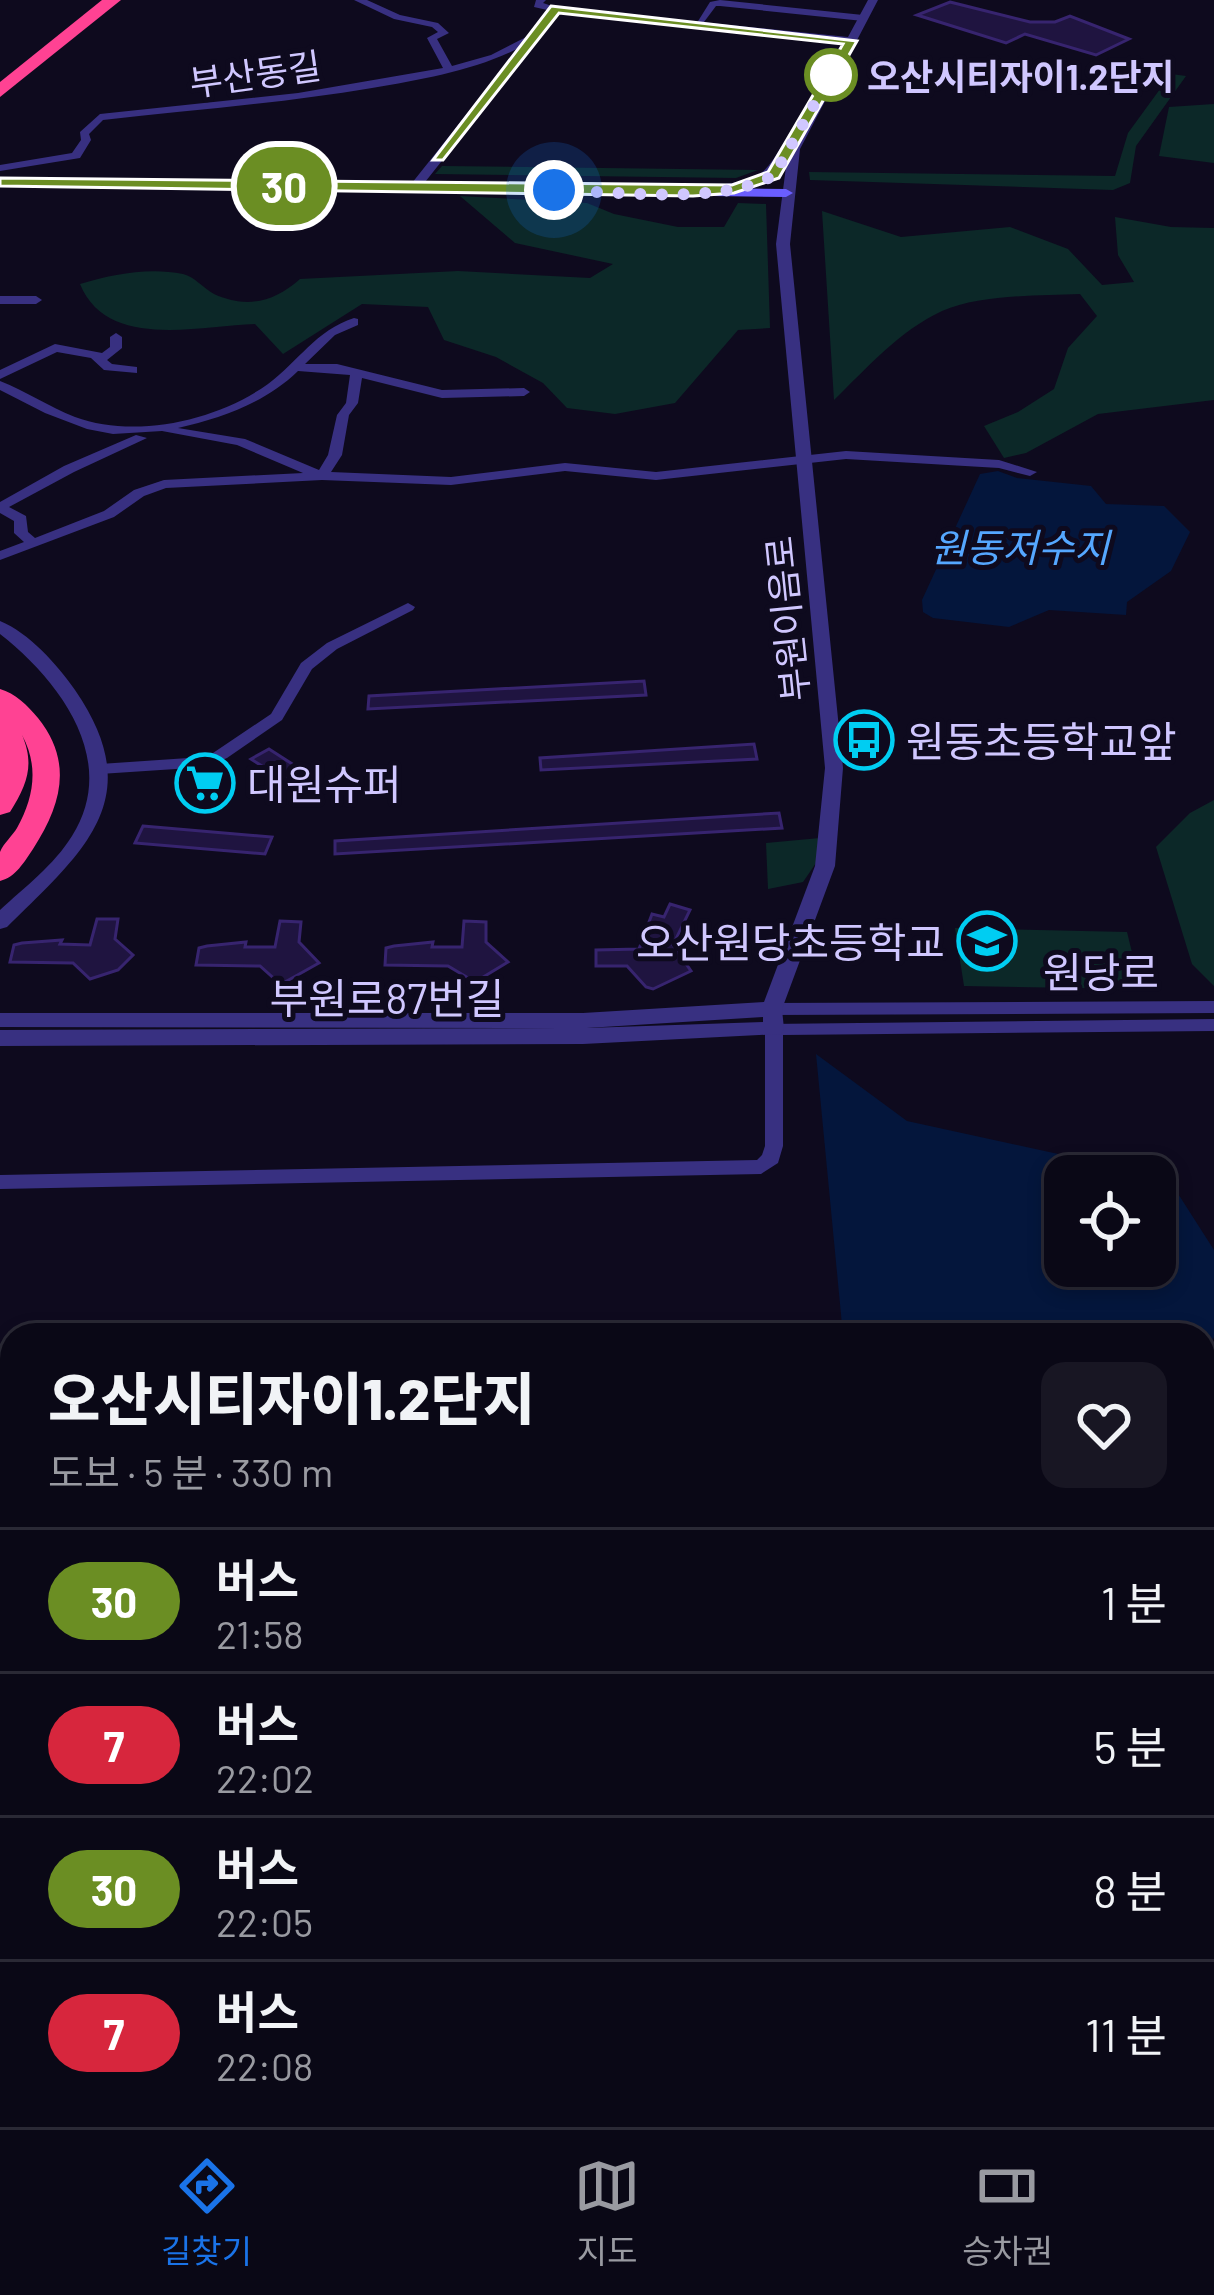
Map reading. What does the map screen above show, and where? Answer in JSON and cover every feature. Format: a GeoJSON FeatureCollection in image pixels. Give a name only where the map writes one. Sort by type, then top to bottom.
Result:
{"type":"FeatureCollection","features":[{"type":"Feature","properties":{"kind":"highway"},"geometry":{"type":"LineString","coordinates":[[28,42],[85,0]]}},
{"type":"Feature","properties":{"kind":"highway"},"geometry":{"type":"LineString","coordinates":[[0,91],[112,0]]}},
{"type":"Feature","properties":{"kind":"highway"},"geometry":{"type":"LineString","coordinates":[[0,698],[25,716],[50,770],[45,802],[31,834],[0,871]]}},
{"type":"Feature","properties":{"kind":"highway"},"geometry":{"type":"LineString","coordinates":[[0,721],[16,746],[14,780],[0,805]]}},
{"type":"Feature","properties":{"kind":"main road"},"geometry":{"type":"LineString","coordinates":[[0,182],[786,193]]}},
{"type":"Feature","properties":{"kind":"street"},"geometry":{"type":"LineString","coordinates":[[359,0],[397,17],[435,25],[444,33],[432,38],[433,44],[448,68]]}},
{"type":"Feature","properties":{"kind":"street"},"geometry":{"type":"LineString","coordinates":[[541,0],[537,5],[560,4],[850,41]]}},
{"type":"Feature","properties":{"kind":"street"},"geometry":{"type":"LineString","coordinates":[[693,192],[762,182],[774,175],[873,0]]}},
{"type":"Feature","properties":{"kind":"street"},"geometry":{"type":"LineString","coordinates":[[698,25],[712,4],[720,3],[863,18]]}},
{"type":"Feature","properties":{"kind":"street"},"geometry":{"type":"LineString","coordinates":[[414,188],[560,4]]}},
{"type":"Feature","properties":{"kind":"street","name":"부산동길"},"geometry":{"type":"LineString","coordinates":[[0,168],[76,157],[86,140],[84,134],[100,117],[218,108],[402,80],[502,54],[535,36]]}},
{"type":"Feature","properties":{"kind":"street","name":"부원이음로"},"geometry":{"type":"LineString","coordinates":[[773,1019],[825,866],[834,768],[783,244],[786,193],[801,132]]}},
{"type":"Feature","properties":{"kind":"street"},"geometry":{"type":"LineString","coordinates":[[0,301],[36,300]]}},
{"type":"Feature","properties":{"kind":"street"},"geometry":{"type":"LineString","coordinates":[[0,507],[69,469],[266,391],[328,332],[354,322]]}},
{"type":"Feature","properties":{"kind":"street"},"geometry":{"type":"LineString","coordinates":[[98,358],[116,348],[116,337]]}},
{"type":"Feature","properties":{"kind":"street"},"geometry":{"type":"LineString","coordinates":[[32,339],[46,351]]}},
{"type":"Feature","properties":{"kind":"street"},"geometry":{"type":"LineString","coordinates":[[0,375],[46,351],[62,348],[98,358],[108,367],[133,370]]}},
{"type":"Feature","properties":{"kind":"street"},"geometry":{"type":"LineString","coordinates":[[293,367],[356,374],[442,394],[524,392]]}},
{"type":"Feature","properties":{"kind":"street"},"geometry":{"type":"LineString","coordinates":[[322,476],[335,455],[356,374]]}},
{"type":"Feature","properties":{"kind":"street"},"geometry":{"type":"LineString","coordinates":[[0,386],[57,417],[103,432],[162,429],[240,442],[322,476]]}},
{"type":"Feature","properties":{"kind":"street"},"geometry":{"type":"LineString","coordinates":[[162,429],[188,404]]}},
{"type":"Feature","properties":{"kind":"street"},"geometry":{"type":"LineString","coordinates":[[0,556],[109,514],[164,484],[322,476],[451,481],[565,467],[656,476],[846,455],[915,463],[975,462],[1030,472]]}},
{"type":"Feature","properties":{"kind":"street"},"geometry":{"type":"LineString","coordinates":[[0,507],[21,519],[21,532],[32,542]]}},
{"type":"Feature","properties":{"kind":"street"},"geometry":{"type":"LineString","coordinates":[[100,769],[206,762],[277,717],[306,667],[332,646],[408,607]]}},
{"type":"Feature","properties":{"kind":"street"},"geometry":{"type":"LineString","coordinates":[[0,626],[50,668],[81,712],[100,769],[93,812],[82,836],[0,922]]}},
{"type":"Feature","properties":{"kind":"street","name":"원당로"},"geometry":{"type":"LineString","coordinates":[[773,1019],[1214,1007]]}},
{"type":"Feature","properties":{"kind":"street"},"geometry":{"type":"LineString","coordinates":[[0,1182],[760,1167],[771,1158],[774,1146],[773,1019]]}},
{"type":"Feature","properties":{"kind":"street","name":"원당로"},"geometry":{"type":"LineString","coordinates":[[773,1019],[1214,1025]]}},
{"type":"Feature","properties":{"kind":"street","name":"부원로87번길"},"geometry":{"type":"LineString","coordinates":[[0,1020],[583,1036],[773,1019]]}},
{"type":"Feature","properties":{"kind":"street","name":"부원로87번길"},"geometry":{"type":"LineString","coordinates":[[0,1038],[356,1028]]}},
{"type":"Feature","properties":{"kind":"green space"},"geometry":{"type":"Polygon","coordinates":[[[1171,74],[1186,76],[1136,146],[1130,183],[1113,190],[810,180],[809,172],[1115,176],[1128,133],[1171,74]]]}},
{"type":"Feature","properties":{"kind":"green space"},"geometry":{"type":"Polygon","coordinates":[[[1214,104],[1214,163],[1159,156],[1169,107],[1214,104]]]}},
{"type":"Feature","properties":{"kind":"green space"},"geometry":{"type":"Polygon","coordinates":[[[442,166],[758,170],[736,178],[435,174],[442,166]]]}},
{"type":"Feature","properties":{"kind":"green space"},"geometry":{"type":"Polygon","coordinates":[[[460,196],[587,203],[614,214],[678,227],[724,227],[738,203],[766,204],[770,328],[738,330],[675,403],[615,414],[567,408],[543,383],[496,357],[444,340],[428,307],[362,304],[283,354],[255,324],[181,330],[132,326],[93,305],[80,284],[131,273],[170,272],[187,275],[226,299],[249,302],[270,298],[300,279],[458,271],[590,278],[613,264],[515,243],[460,196]]]}},
{"type":"Feature","properties":{"kind":"green space"},"geometry":{"type":"Polygon","coordinates":[[[822,211],[901,237],[1010,227],[1068,249],[1102,285],[1134,282],[1118,255],[1115,217],[1171,227],[1214,228],[1214,400],[1098,414],[1026,453],[1004,458],[984,426],[1054,389],[1068,348],[1097,316],[1080,294],[991,299],[942,311],[898,340],[834,400],[822,211]]]}},
{"type":"Feature","properties":{"kind":"green space"},"geometry":{"type":"Polygon","coordinates":[[[1214,800],[1214,986],[1192,964],[1156,847],[1190,813],[1214,800]]]}},
{"type":"Feature","properties":{"kind":"green space"},"geometry":{"type":"Polygon","coordinates":[[[820,838],[816,863],[803,882],[768,889],[766,843],[820,838]]]}},
{"type":"Feature","properties":{"kind":"green space"},"geometry":{"type":"Polygon","coordinates":[[[955,928],[1127,932],[1141,989],[964,986],[955,928]]]}},
{"type":"Feature","properties":{"kind":"water","name":"원동저수지"},"geometry":{"type":"Polygon","coordinates":[[[998,471],[1017,478],[1091,486],[1106,504],[1164,506],[1190,532],[1171,571],[1127,602],[1126,615],[1049,610],[1009,627],[933,618],[923,612],[922,600],[980,474],[998,471]]]}},
{"type":"Feature","properties":{"kind":"water"},"geometry":{"type":"Polygon","coordinates":[[[816,1054],[907,1121],[1063,1155],[1044,1155],[1044,1287],[1176,1287],[1176,1191],[1214,1250],[1214,1323],[842,1323],[816,1054]]]}},
{"type":"Feature","properties":{"kind":"building"},"geometry":{"type":"Polygon","coordinates":[[[950,2],[1030,22],[1055,22],[1070,16],[1129,39],[1096,55],[1025,34],[1006,43],[917,15],[950,2]]]}},
{"type":"Feature","properties":{"kind":"building"},"geometry":{"type":"Polygon","coordinates":[[[644,681],[646,695],[368,709],[369,696],[644,681]]]}},
{"type":"Feature","properties":{"kind":"building"},"geometry":{"type":"Polygon","coordinates":[[[754,744],[757,759],[541,770],[540,758],[754,744]]]}},
{"type":"Feature","properties":{"kind":"building"},"geometry":{"type":"Polygon","coordinates":[[[269,749],[325,785],[309,796],[251,759],[269,749]]]}},
{"type":"Feature","properties":{"kind":"building"},"geometry":{"type":"Polygon","coordinates":[[[779,813],[782,828],[335,854],[335,841],[779,813]]]}},
{"type":"Feature","properties":{"kind":"building"},"geometry":{"type":"Polygon","coordinates":[[[143,826],[272,837],[265,854],[135,843],[143,826]]]}},
{"type":"Feature","properties":{"kind":"building"},"geometry":{"type":"Polygon","coordinates":[[[670,904],[690,910],[673,945],[691,971],[653,989],[627,966],[596,966],[596,950],[639,949],[652,914],[664,917],[670,904]]]}},
{"type":"Feature","properties":{"kind":"building"},"geometry":{"type":"Polygon","coordinates":[[[97,919],[118,919],[115,939],[133,955],[118,970],[90,979],[73,963],[10,962],[14,945],[22,943],[62,940],[60,944],[90,945],[97,919]]]}},
{"type":"Feature","properties":{"kind":"building"},"geometry":{"type":"Polygon","coordinates":[[[280,921],[301,922],[299,942],[319,963],[285,982],[278,982],[260,966],[196,965],[199,948],[207,946],[246,942],[245,947],[275,947],[280,921]]]}},
{"type":"Feature","properties":{"kind":"building"},"geometry":{"type":"Polygon","coordinates":[[[464,921],[486,922],[486,942],[508,962],[475,982],[448,966],[385,965],[386,948],[394,946],[433,942],[432,947],[462,947],[464,921]]]}},
{"type":"Feature","properties":{"kind":"bus line","name":"30"},"geometry":{"type":"LineString","coordinates":[[0,182],[734,189],[774,175],[850,41],[556,9],[438,158]]}},
{"type":"Feature","properties":{"kind":"place","name":"오산시티자이1.2단지"},"geometry":{"type":"Point","coordinates":[831,75]}},
{"type":"Feature","properties":{"kind":"place","name":"원동초등학교앞"},"geometry":{"type":"Point","coordinates":[864,740]}},
{"type":"Feature","properties":{"kind":"place","name":"대원슈퍼"},"geometry":{"type":"Point","coordinates":[205,783]}},
{"type":"Feature","properties":{"kind":"place","name":"오산원당초등학교"},"geometry":{"type":"Point","coordinates":[987,941]}},
{"type":"Feature","properties":{"kind":"route"},"geometry":{"type":"LineString","coordinates":[[554,190],[693,192],[762,182],[774,175],[831,75]]}}]}
